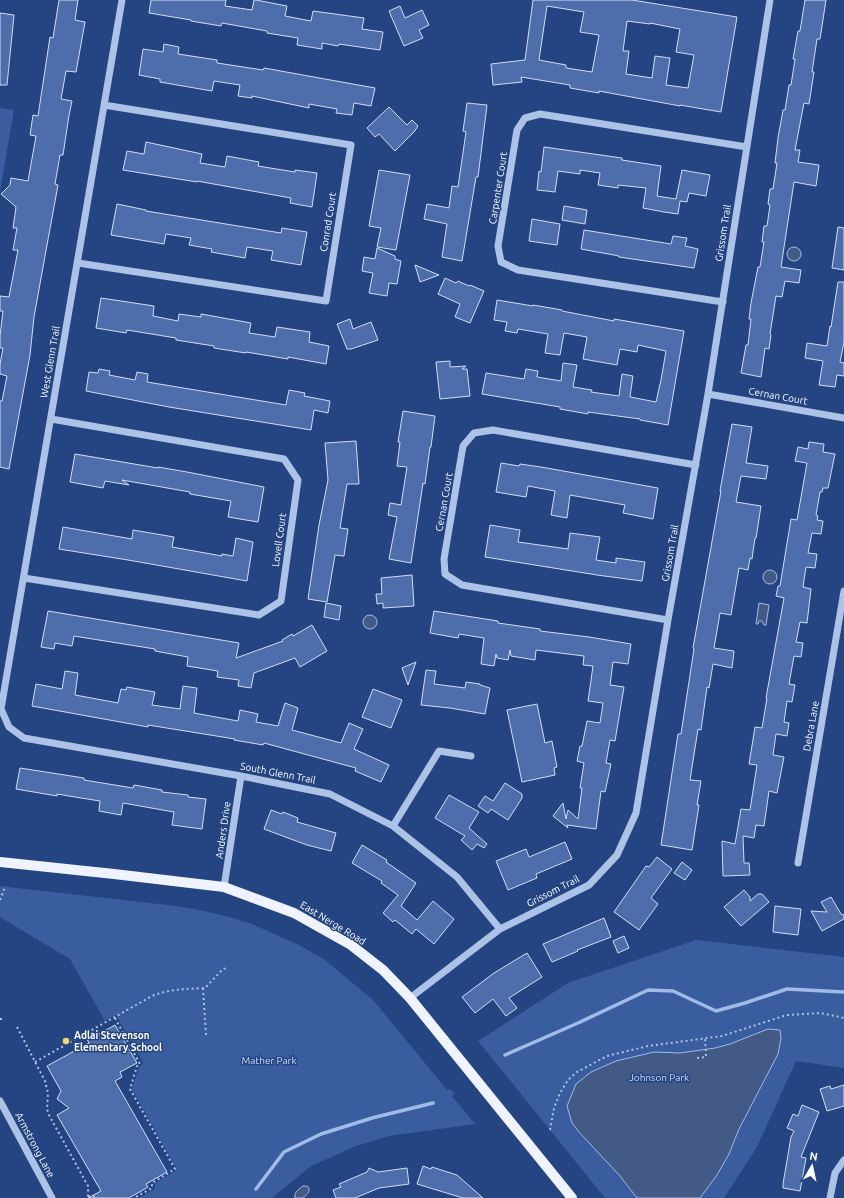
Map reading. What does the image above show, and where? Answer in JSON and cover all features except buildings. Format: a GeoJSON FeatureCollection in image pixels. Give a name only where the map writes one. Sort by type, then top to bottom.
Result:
{"type":"FeatureCollection","features":[{"type":"Feature","properties":{"kind":"main road","name":"East Nerge Road"},"geometry":{"type":"LineString","coordinates":[[0,862],[224,887],[294,913],[351,946],[383,970],[410,998],[572,1198]]}},
{"type":"Feature","properties":{"kind":"street","name":"West Glenn Trail"},"geometry":{"type":"LineString","coordinates":[[9,727],[1,709],[122,0]]}},
{"type":"Feature","properties":{"kind":"street","name":"Grissom Trail"},"geometry":{"type":"LineString","coordinates":[[410,998],[500,929],[589,885],[617,855],[636,813],[708,394],[770,0]]}},
{"type":"Feature","properties":{"kind":"street","name":"Conrad Court"},"geometry":{"type":"LineString","coordinates":[[78,263],[326,301],[351,145],[104,106]]}},
{"type":"Feature","properties":{"kind":"street","name":"Carpenter Court"},"geometry":{"type":"LineString","coordinates":[[723,302],[518,270],[501,262],[498,246],[517,130],[525,118],[540,114],[747,147]]}},
{"type":"Feature","properties":{"kind":"street","name":"Cernan Court"},"geometry":{"type":"LineString","coordinates":[[708,394],[844,418]]}},
{"type":"Feature","properties":{"kind":"street","name":"Lovell Court"},"geometry":{"type":"LineString","coordinates":[[24,578],[259,615],[281,600],[298,480],[284,459],[51,419]]}},
{"type":"Feature","properties":{"kind":"street","name":"Cernan Court"},"geometry":{"type":"LineString","coordinates":[[668,620],[462,585],[445,574],[444,559],[463,446],[474,433],[493,430],[696,465]]}},
{"type":"Feature","properties":{"kind":"street","name":"Debra Lane"},"geometry":{"type":"LineString","coordinates":[[798,863],[844,591]]}},
{"type":"Feature","properties":{"kind":"street","name":"South Glenn Trail"},"geometry":{"type":"LineString","coordinates":[[9,727],[24,738],[241,776],[330,794],[393,826],[457,876],[500,929]]}},
{"type":"Feature","properties":{"kind":"street"},"geometry":{"type":"LineString","coordinates":[[393,826],[439,751],[470,756]]}},
{"type":"Feature","properties":{"kind":"street","name":"Anders Drive"},"geometry":{"type":"LineString","coordinates":[[224,887],[241,776]]}},
{"type":"Feature","properties":{"kind":"street","name":"Armstrong Lane"},"geometry":{"type":"LineString","coordinates":[[0,1101],[52,1198]]}},
{"type":"Feature","properties":{"kind":"street"},"geometry":{"type":"LineString","coordinates":[[830,1198],[835,1173],[844,1160]]}},
{"type":"Feature","properties":{"kind":"path"},"geometry":{"type":"LineString","coordinates":[[0,900],[5,887]]}},
{"type":"Feature","properties":{"kind":"path"},"geometry":{"type":"LineString","coordinates":[[35,1062],[152,996],[174,990],[205,988],[223,969],[228,968]]}},
{"type":"Feature","properties":{"kind":"path"},"geometry":{"type":"LineString","coordinates":[[203,988],[206,1035]]}},
{"type":"Feature","properties":{"kind":"path"},"geometry":{"type":"LineString","coordinates":[[550,1130],[554,1108],[560,1093],[568,1080],[577,1072],[607,1056],[648,1046],[722,1036],[787,1015],[821,1013],[844,1018]]}},
{"type":"Feature","properties":{"kind":"path"},"geometry":{"type":"LineString","coordinates":[[115,1018],[140,1064],[137,1066],[130,1089],[175,1169],[152,1182],[152,1188],[134,1198]]}},
{"type":"Feature","properties":{"kind":"path"},"geometry":{"type":"LineString","coordinates":[[17,1027],[47,1087],[47,1109],[49,1116],[88,1186],[88,1197],[98,1198]]}},
{"type":"Feature","properties":{"kind":"path"},"geometry":{"type":"LineString","coordinates":[[697,1058],[706,1057],[705,1038]]}},
{"type":"Feature","properties":{"kind":"green space"},"geometry":{"type":"Polygon","coordinates":[[[0,108],[14,110],[0,192],[0,108]]]}},
{"type":"Feature","properties":{"kind":"green space","name":"Mather Park"},"geometry":{"type":"Polygon","coordinates":[[[0,886],[176,906],[204,911],[252,924],[299,945],[325,960],[374,1001],[447,1090],[450,1089],[455,1094],[452,1096],[475,1124],[389,1136],[356,1146],[311,1166],[272,1198],[138,1198],[155,1189],[155,1183],[177,1170],[132,1089],[139,1067],[143,1064],[143,1062],[116,1015],[105,1021],[70,959],[0,917],[0,886]]]}},
{"type":"Feature","properties":{"kind":"green space","name":"Johnson Park"},"geometry":{"type":"Polygon","coordinates":[[[696,940],[844,957],[844,1068],[796,1061],[757,1147],[724,1198],[605,1198],[478,1041],[568,983],[696,940]]]}},
{"type":"Feature","properties":{"kind":"shaded area"},"geometry":{"type":"Polygon","coordinates":[[[794,247],[799,249],[801,254],[799,259],[794,261],[789,259],[787,254],[789,249],[794,247]]]}},
{"type":"Feature","properties":{"kind":"shaded area"},"geometry":{"type":"Polygon","coordinates":[[[770,570],[775,572],[777,577],[775,582],[770,584],[765,582],[763,577],[765,572],[770,570]]]}},
{"type":"Feature","properties":{"kind":"shaded area"},"geometry":{"type":"Polygon","coordinates":[[[759,603],[769,605],[766,625],[764,625],[762,621],[759,621],[758,624],[756,624],[759,603]]]}},
{"type":"Feature","properties":{"kind":"shaded area"},"geometry":{"type":"Polygon","coordinates":[[[370,615],[375,617],[377,622],[375,627],[370,629],[365,627],[363,622],[365,617],[370,615]]]}},
{"type":"Feature","properties":{"kind":"shaded area"},"geometry":{"type":"Polygon","coordinates":[[[768,1029],[780,1030],[781,1038],[778,1054],[739,1129],[729,1154],[717,1175],[700,1198],[637,1198],[620,1176],[572,1123],[567,1106],[576,1084],[591,1072],[616,1061],[654,1052],[680,1053],[715,1048],[730,1044],[768,1029]]]}},
{"type":"Feature","properties":{"kind":"shaded area"},"geometry":{"type":"Polygon","coordinates":[[[303,1186],[308,1187],[308,1193],[302,1198],[295,1198],[298,1190],[303,1186]]]}},
{"type":"Feature","properties":{"kind":"waterway"},"geometry":{"type":"LineString","coordinates":[[505,1055],[648,990],[673,991],[716,1011],[787,989],[844,992]]}},
{"type":"Feature","properties":{"kind":"waterway"},"geometry":{"type":"LineString","coordinates":[[256,1189],[284,1152],[321,1134],[372,1118],[433,1103]]}},
{"type":"Feature","properties":{"kind":"place","name":"Adlai Stevenson Elementary School"},"geometry":{"type":"Point","coordinates":[66,1041]}}]}
